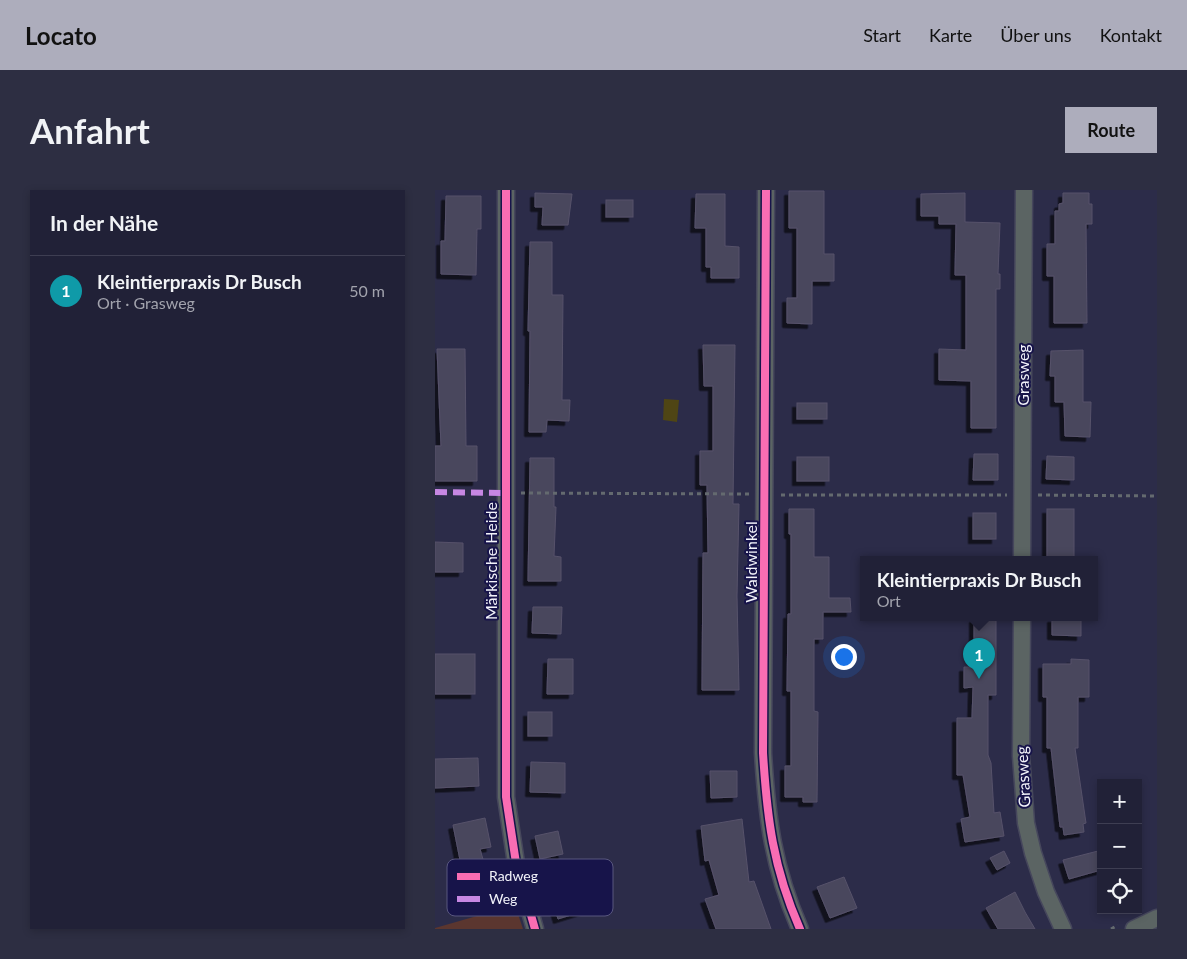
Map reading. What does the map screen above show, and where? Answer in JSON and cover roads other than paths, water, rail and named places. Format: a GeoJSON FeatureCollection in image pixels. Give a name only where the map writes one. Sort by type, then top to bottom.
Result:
{"type":"FeatureCollection","features":[{"type":"Feature","properties":{"kind":"street","name":"Märkische Heide"},"geometry":{"type":"LineString","coordinates":[[506,190],[506,797],[515,859]]}},
{"type":"Feature","properties":{"kind":"street","name":"Waldwinkel"},"geometry":{"type":"LineString","coordinates":[[766,190],[763,753],[767,820],[781,880],[800,929]]}},
{"type":"Feature","properties":{"kind":"street","name":"Grasweg"},"geometry":{"type":"LineString","coordinates":[[1022,556],[1024,190]]}},
{"type":"Feature","properties":{"kind":"street","name":"Grasweg"},"geometry":{"type":"LineString","coordinates":[[1022,621],[1021,756],[1026,822],[1033,853],[1046,892],[1063,929]]}},
{"type":"Feature","properties":{"kind":"street","name":"Märkische Heide"},"geometry":{"type":"LineString","coordinates":[[531,916],[535,929]]}},
{"type":"Feature","properties":{"kind":"street"},"geometry":{"type":"LineString","coordinates":[[1134,929],[1157,918]]}},
{"type":"Feature","properties":{"kind":"place","name":"Kleintierpraxis Dr Busch"},"geometry":{"type":"Point","coordinates":[979,679]}}]}
